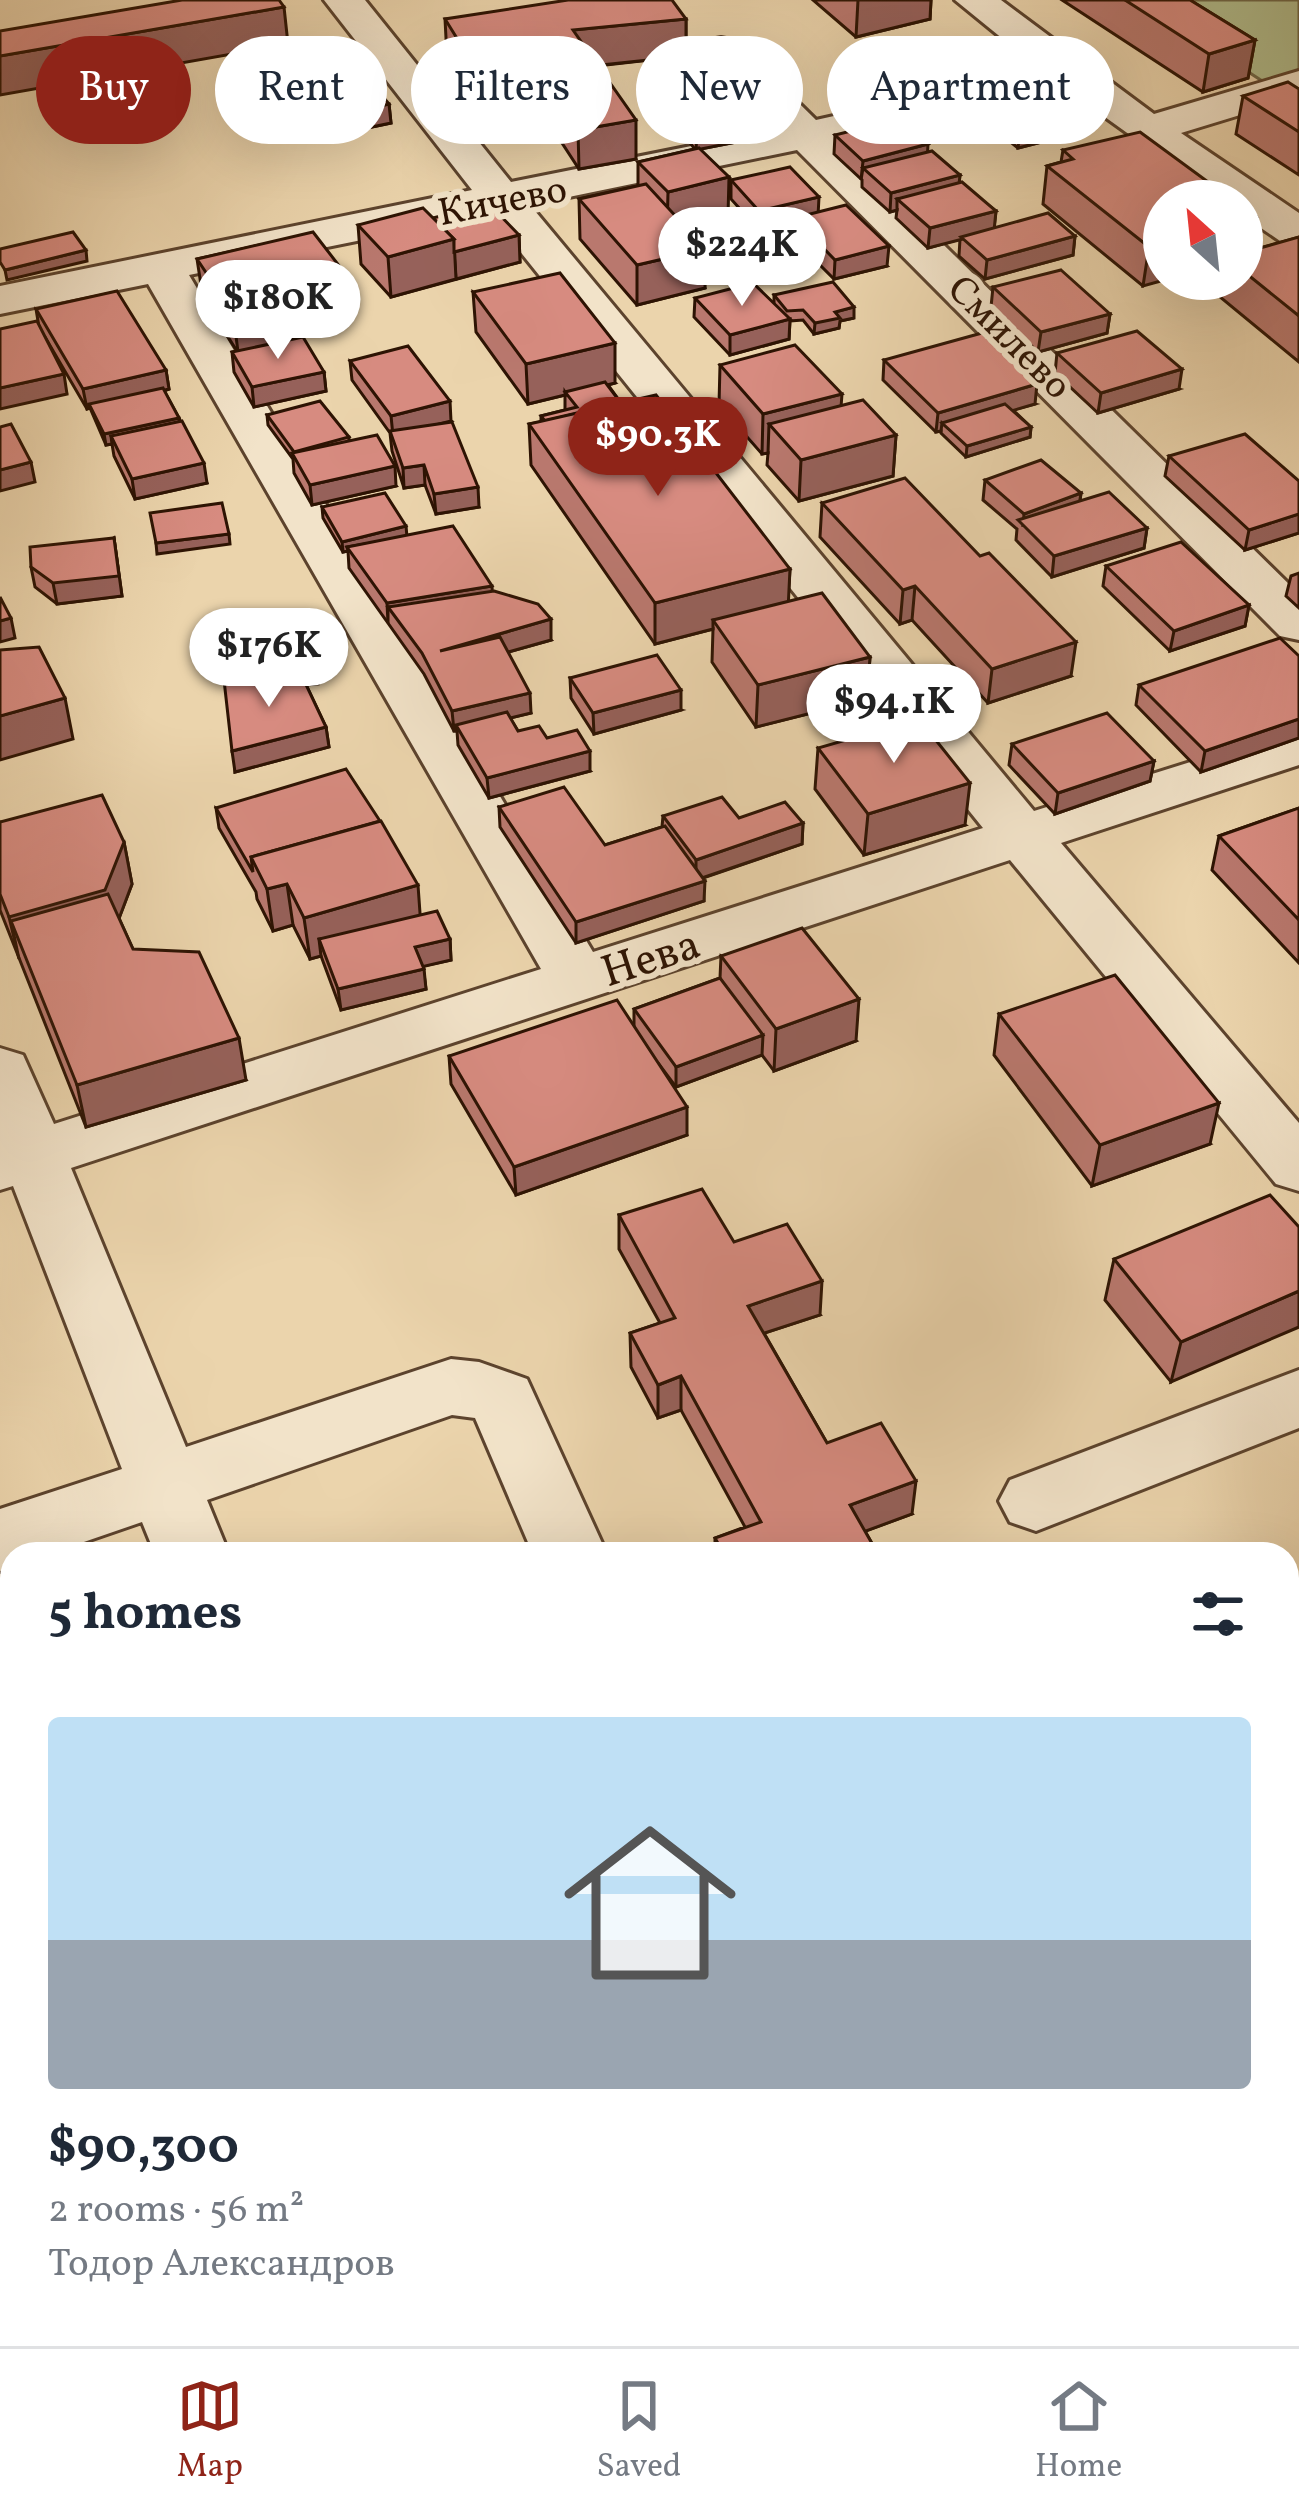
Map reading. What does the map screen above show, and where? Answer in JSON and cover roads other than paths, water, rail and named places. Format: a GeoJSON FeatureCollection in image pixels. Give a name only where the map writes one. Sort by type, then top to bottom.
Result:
{"type":"FeatureCollection","features":[{"type":"Feature","properties":{"kind":"street"},"geometry":{"type":"LineString","coordinates":[[344,0],[500,200],[1299,1167]]}},
{"type":"Feature","properties":{"kind":"street"},"geometry":{"type":"LineString","coordinates":[[975,0],[1022,36]]}},
{"type":"Feature","properties":{"kind":"street"},"geometry":{"type":"LineString","coordinates":[[1147,130],[1299,84]]}},
{"type":"Feature","properties":{"kind":"street"},"geometry":{"type":"LineString","coordinates":[[1114,105],[1299,233]]}},
{"type":"Feature","properties":{"kind":"street","name":"Смилево"},"geometry":{"type":"LineString","coordinates":[[803,129],[1299,624]]}},
{"type":"Feature","properties":{"kind":"street","name":"Кичево"},"geometry":{"type":"LineString","coordinates":[[0,300],[827,131]]}},
{"type":"Feature","properties":{"kind":"street"},"geometry":{"type":"LineString","coordinates":[[161,266],[578,979]]}},
{"type":"Feature","properties":{"kind":"street","name":"Нева"},"geometry":{"type":"LineString","coordinates":[[16,1161],[1299,746]]}},
{"type":"Feature","properties":{"kind":"street"},"geometry":{"type":"LineString","coordinates":[[0,1071],[16,1161],[187,1542]]}},
{"type":"Feature","properties":{"kind":"street"},"geometry":{"type":"LineString","coordinates":[[0,1540],[451,1387],[502,1399],[565,1542]]}},
{"type":"Feature","properties":{"kind":"street"},"geometry":{"type":"LineString","coordinates":[[1036,1501],[1299,1398]]}}]}
